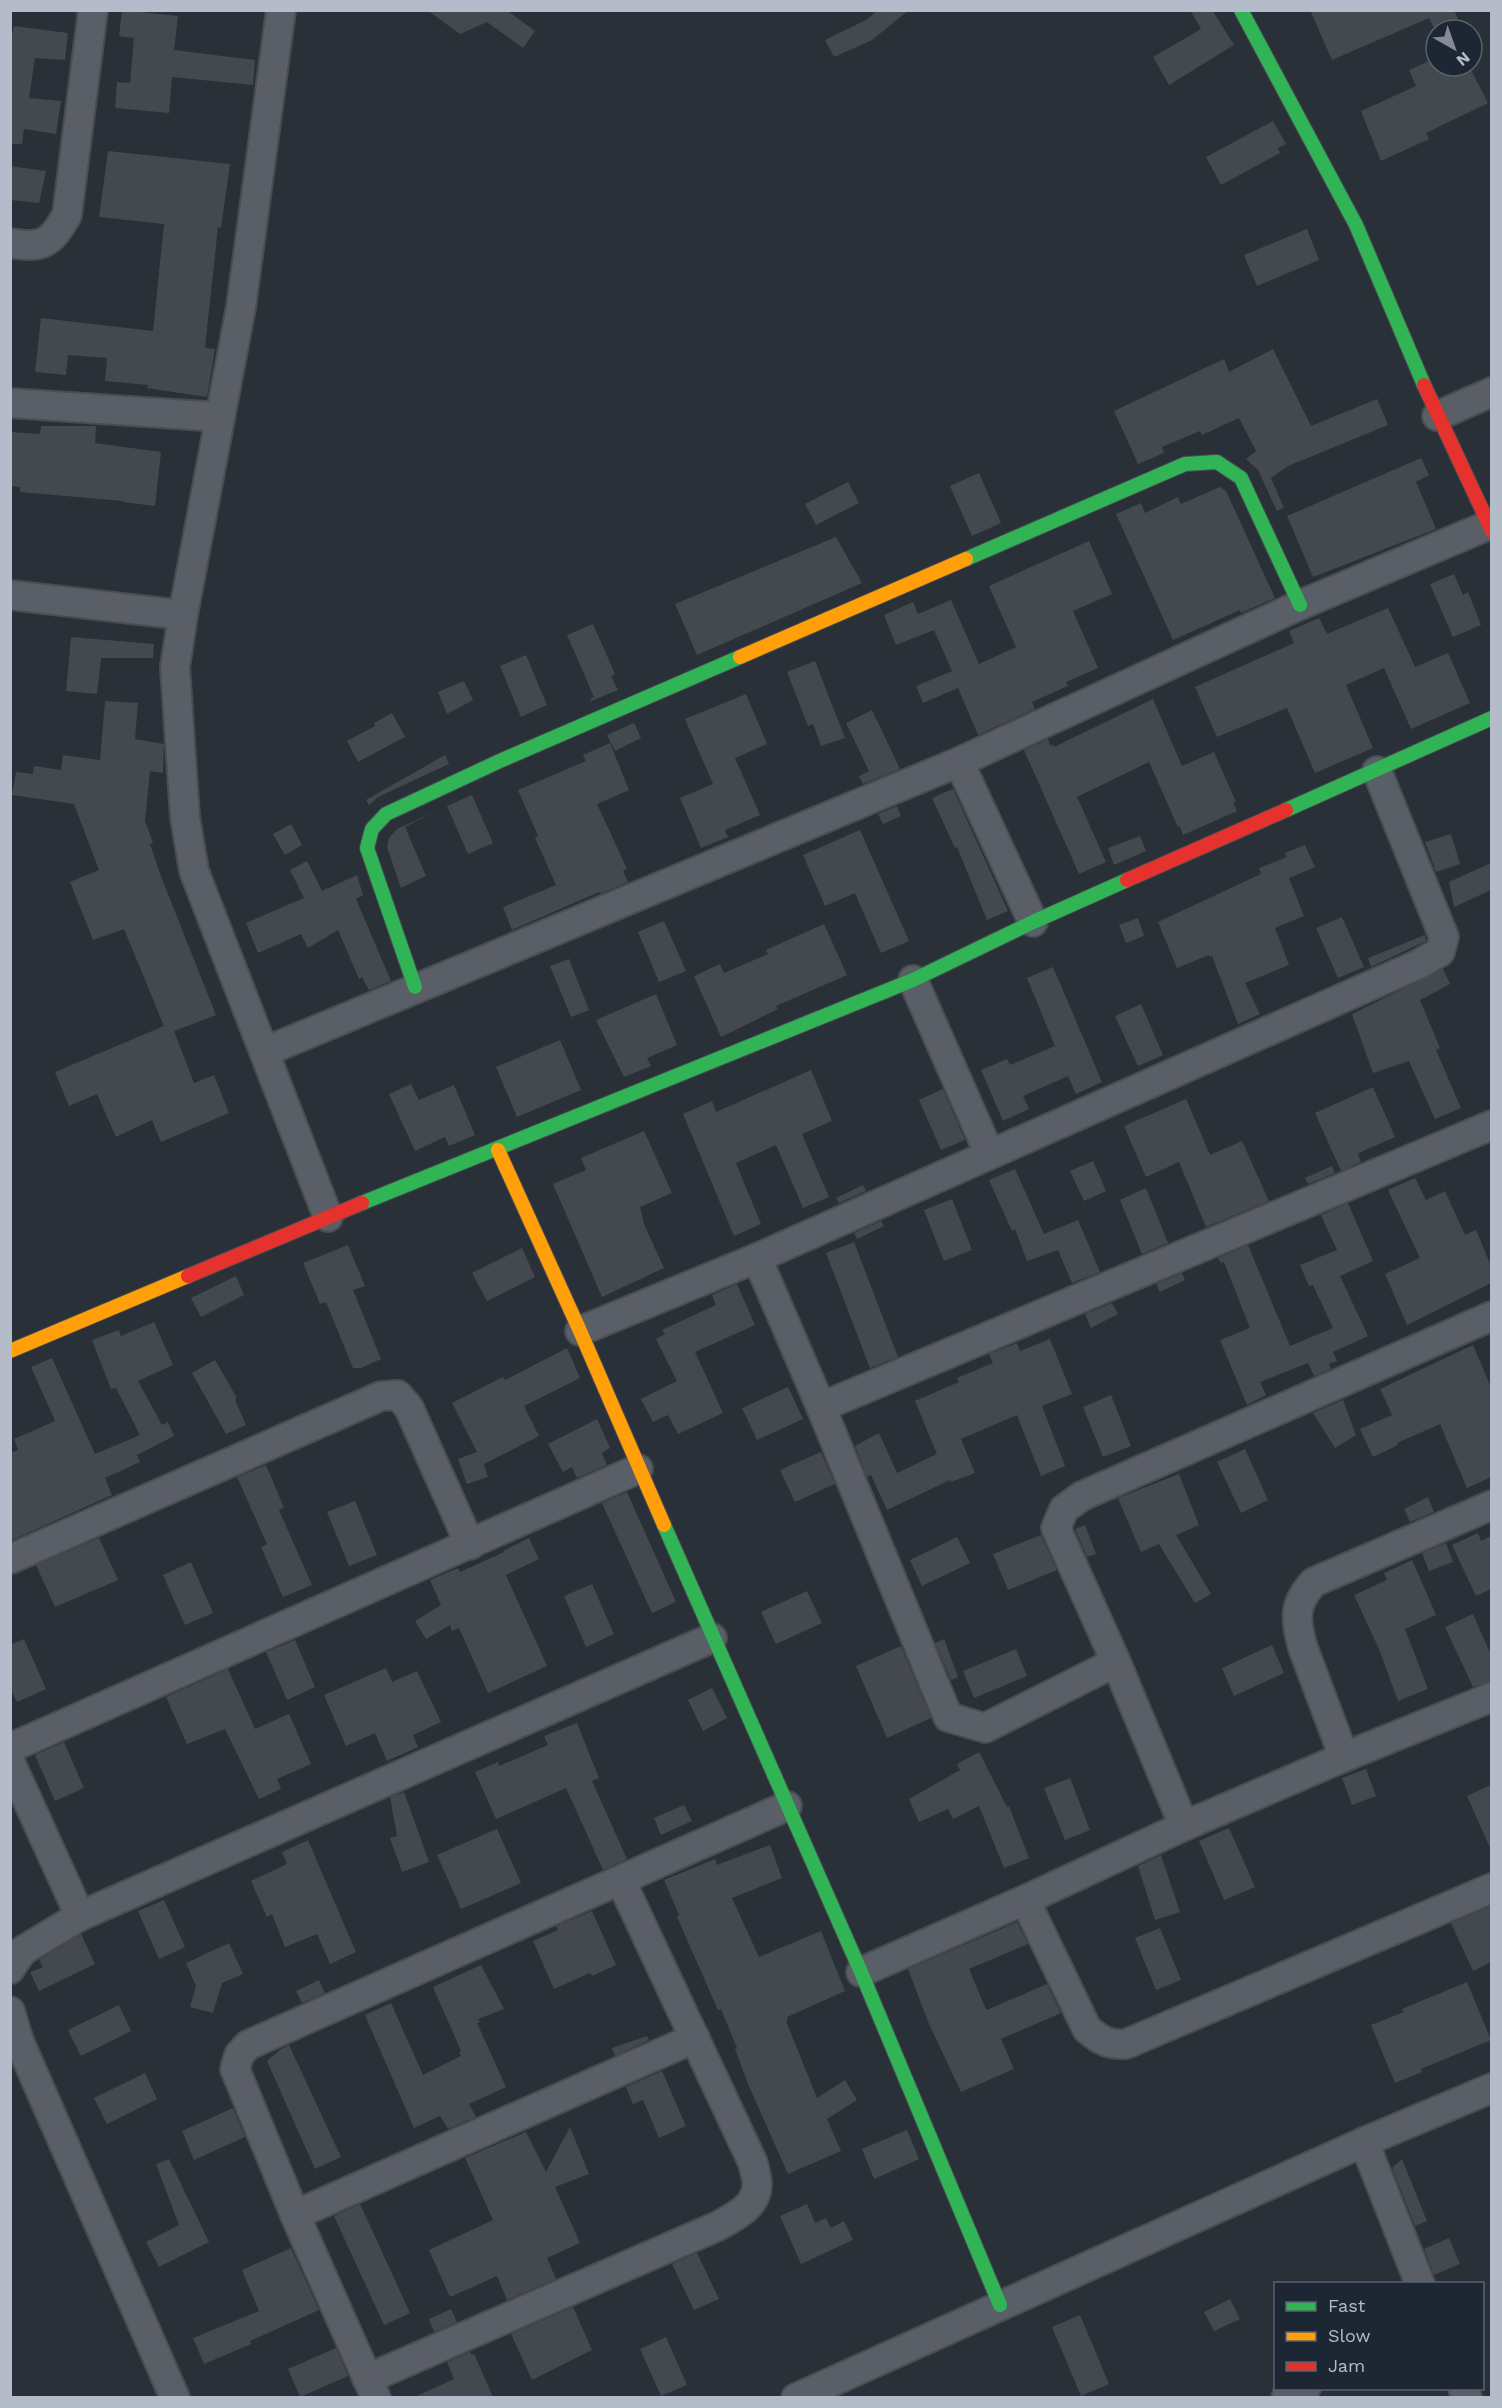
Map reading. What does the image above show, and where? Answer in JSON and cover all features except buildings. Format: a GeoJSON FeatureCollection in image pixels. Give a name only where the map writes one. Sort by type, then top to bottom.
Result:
{"type":"FeatureCollection","features":[{"type":"Feature","properties":{"kind":"street"},"geometry":{"type":"LineString","coordinates":[[10,243],[32,247],[55,236],[68,215],[93,10]]}},
{"type":"Feature","properties":{"kind":"street"},"geometry":{"type":"LineString","coordinates":[[280,10],[241,307],[175,667],[185,817],[194,871],[328,1217]]}},
{"type":"Feature","properties":{"kind":"street"},"geometry":{"type":"LineString","coordinates":[[264,1052],[415,987],[529,942],[959,762],[1300,605],[1490,528],[1437,416],[1356,225],[1241,10]]}},
{"type":"Feature","properties":{"kind":"street"},"geometry":{"type":"LineString","coordinates":[[1437,416],[1491,392]]}},
{"type":"Feature","properties":{"kind":"street"},"geometry":{"type":"LineString","coordinates":[[10,403],[220,417]]}},
{"type":"Feature","properties":{"kind":"street"},"geometry":{"type":"LineString","coordinates":[[415,987],[367,848],[372,829],[386,814],[502,760],[1185,464],[1217,462],[1241,478],[1300,605]]}},
{"type":"Feature","properties":{"kind":"street"},"geometry":{"type":"LineString","coordinates":[[10,595],[183,615]]}},
{"type":"Feature","properties":{"kind":"street"},"geometry":{"type":"LineString","coordinates":[[10,1351],[328,1217],[913,980],[1033,922],[1377,771],[1491,718]]}},
{"type":"Feature","properties":{"kind":"street"},"geometry":{"type":"LineString","coordinates":[[959,762],[1033,922]]}},
{"type":"Feature","properties":{"kind":"street"},"geometry":{"type":"LineString","coordinates":[[580,1331],[757,1258],[989,1153],[1150,1085],[1419,964],[1440,952],[1444,937],[1377,771]]}},
{"type":"Feature","properties":{"kind":"street"},"geometry":{"type":"LineString","coordinates":[[913,980],[989,1153]]}},
{"type":"Feature","properties":{"kind":"street"},"geometry":{"type":"LineString","coordinates":[[821,1407],[1491,1125]]}},
{"type":"Feature","properties":{"kind":"street"},"geometry":{"type":"LineString","coordinates":[[498,1149],[861,1972],[1000,2305]]}},
{"type":"Feature","properties":{"kind":"street"},"geometry":{"type":"LineString","coordinates":[[757,1258],[821,1407],[948,1717],[985,1728],[1116,1662]]}},
{"type":"Feature","properties":{"kind":"street"},"geometry":{"type":"LineString","coordinates":[[1184,1826],[1116,1662],[1056,1528],[1064,1509],[1082,1496],[1491,1316]]}},
{"type":"Feature","properties":{"kind":"street"},"geometry":{"type":"LineString","coordinates":[[10,1558],[381,1396],[398,1395],[409,1408],[470,1545]]}},
{"type":"Feature","properties":{"kind":"street"},"geometry":{"type":"LineString","coordinates":[[10,1748],[638,1469]]}},
{"type":"Feature","properties":{"kind":"street"},"geometry":{"type":"LineString","coordinates":[[1344,1756],[1298,1631],[1297,1611],[1304,1593],[1314,1582],[1491,1505]]}},
{"type":"Feature","properties":{"kind":"street"},"geometry":{"type":"LineString","coordinates":[[10,1969],[22,1951],[80,1916],[712,1638]]}},
{"type":"Feature","properties":{"kind":"street"},"geometry":{"type":"LineString","coordinates":[[861,1972],[1344,1756],[1491,1697]]}},
{"type":"Feature","properties":{"kind":"street"},"geometry":{"type":"LineString","coordinates":[[10,1762],[80,1916]]}},
{"type":"Feature","properties":{"kind":"street"},"geometry":{"type":"LineString","coordinates":[[621,1881],[753,2163],[758,2186],[752,2202],[739,2214],[718,2226],[372,2388],[295,2215],[235,2069],[239,2055],[248,2045],[787,1806]]}},
{"type":"Feature","properties":{"kind":"street"},"geometry":{"type":"LineString","coordinates":[[1025,1900],[1087,2029],[1100,2040],[1112,2045],[1126,2044],[1491,1888]]}},
{"type":"Feature","properties":{"kind":"street"},"geometry":{"type":"LineString","coordinates":[[10,2012],[19,2041],[175,2397]]}},
{"type":"Feature","properties":{"kind":"street"},"geometry":{"type":"LineString","coordinates":[[295,2215],[695,2038]]}},
{"type":"Feature","properties":{"kind":"street"},"geometry":{"type":"LineString","coordinates":[[796,2397],[841,2389],[1000,2305],[1364,2142],[1491,2088]]}},
{"type":"Feature","properties":{"kind":"street"},"geometry":{"type":"LineString","coordinates":[[1364,2142],[1419,2282]]}},
{"type":"Feature","properties":{"kind":"street"},"geometry":{"type":"LineString","coordinates":[[1286,2397],[1302,2390]]}},
{"type":"Feature","properties":{"kind":"traffic: fast"},"geometry":{"type":"LineString","coordinates":[[1241,10],[1356,225],[1424,385]]}},
{"type":"Feature","properties":{"kind":"traffic: fast"},"geometry":{"type":"LineString","coordinates":[[966,559],[1185,464],[1217,462],[1241,478],[1300,605]]}},
{"type":"Feature","properties":{"kind":"traffic: fast"},"geometry":{"type":"LineString","coordinates":[[415,987],[367,848],[372,829],[386,814],[502,760],[740,657]]}},
{"type":"Feature","properties":{"kind":"traffic: fast"},"geometry":{"type":"LineString","coordinates":[[1286,810],[1492,718]]}},
{"type":"Feature","properties":{"kind":"traffic: fast"},"geometry":{"type":"LineString","coordinates":[[362,1203],[913,980],[1127,880]]}},
{"type":"Feature","properties":{"kind":"traffic: fast"},"geometry":{"type":"LineString","coordinates":[[664,1525],[861,1972],[1000,2305]]}},
{"type":"Feature","properties":{"kind":"traffic: slow"},"geometry":{"type":"LineString","coordinates":[[740,657],[966,559]]}},
{"type":"Feature","properties":{"kind":"traffic: slow"},"geometry":{"type":"LineString","coordinates":[[498,1150],[664,1525]]}},
{"type":"Feature","properties":{"kind":"traffic: slow"},"geometry":{"type":"LineString","coordinates":[[10,1351],[188,1276]]}},
{"type":"Feature","properties":{"kind":"traffic: jam"},"geometry":{"type":"LineString","coordinates":[[1424,385],[1492,531]]}},
{"type":"Feature","properties":{"kind":"traffic: jam"},"geometry":{"type":"LineString","coordinates":[[1127,880],[1286,810]]}},
{"type":"Feature","properties":{"kind":"traffic: jam"},"geometry":{"type":"LineString","coordinates":[[188,1276],[362,1203]]}}]}
